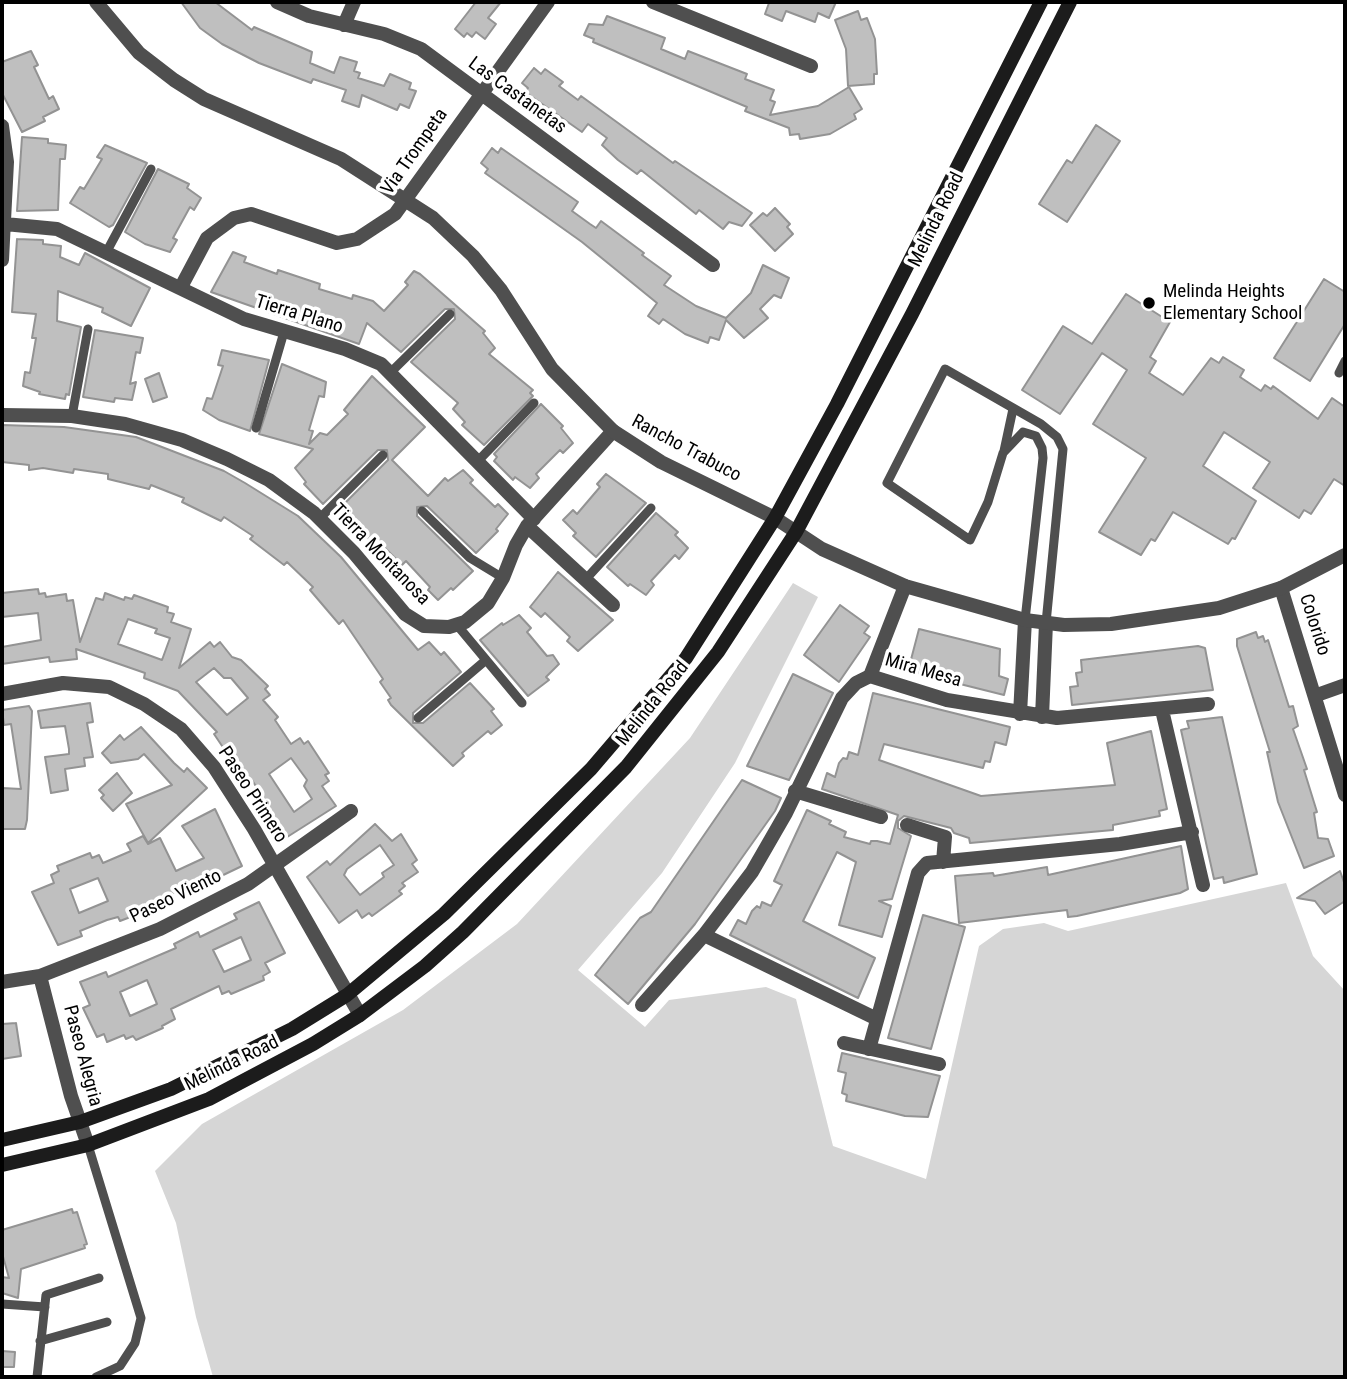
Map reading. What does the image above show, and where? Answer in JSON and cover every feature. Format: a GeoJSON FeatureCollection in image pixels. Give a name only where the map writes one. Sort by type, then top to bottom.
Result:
{"type":"FeatureCollection","features":[{"type":"Feature","properties":{"kind":"main road","name":"Melinda Road"},"geometry":{"type":"LineString","coordinates":[[2,1140],[80,1122],[171,1089],[228,1063],[347,995],[444,914],[591,769],[635,721],[706,629],[775,518],[838,404],[1041,2]]}},
{"type":"Feature","properties":{"kind":"main road","name":"Melinda Road"},"geometry":{"type":"LineString","coordinates":[[2,1165],[88,1145],[209,1099],[313,1044],[360,1015],[425,966],[463,932],[626,767],[718,652],[796,532],[912,314],[1067,3]]}},
{"type":"Feature","properties":{"kind":"street","name":"Rancho Trabuco"},"geometry":{"type":"LineString","coordinates":[[96,2],[139,53],[194,93],[341,159],[406,198],[433,218],[474,256],[501,290],[552,369],[612,431],[661,462],[775,518],[822,549],[905,586],[1025,620],[1111,624],[1219,608],[1281,588],[1345,555]]}},
{"type":"Feature","properties":{"kind":"street","name":"Las Castanetas"},"geometry":{"type":"LineString","coordinates":[[276,2],[309,16],[384,34],[421,50],[713,265]]}},
{"type":"Feature","properties":{"kind":"street"},"geometry":{"type":"LineString","coordinates":[[344,25],[354,2]]}},
{"type":"Feature","properties":{"kind":"street","name":"Via Trompeta"},"geometry":{"type":"LineString","coordinates":[[181,287],[206,238],[234,218],[251,214],[337,243],[357,239],[395,214],[548,2]]}},
{"type":"Feature","properties":{"kind":"street"},"geometry":{"type":"LineString","coordinates":[[653,2],[811,65]]}},
{"type":"Feature","properties":{"kind":"street"},"geometry":{"type":"LineString","coordinates":[[2,126],[5,224],[2,260]]}},
{"type":"Feature","properties":{"kind":"street","name":"Tierra Plano"},"geometry":{"type":"LineString","coordinates":[[5,224],[57,229],[244,319],[345,349],[381,364],[477,462],[531,523],[613,605]]}},
{"type":"Feature","properties":{"kind":"street","name":"Tierra Montanosa"},"geometry":{"type":"LineString","coordinates":[[2,415],[72,416],[125,424],[182,440],[269,480],[319,519],[354,554],[405,614],[424,626],[457,625]]}},
{"type":"Feature","properties":{"kind":"street"},"geometry":{"type":"LineString","coordinates":[[457,625],[488,603],[503,578],[516,545],[531,523],[612,431]]}},
{"type":"Feature","properties":{"kind":"street"},"geometry":{"type":"LineString","coordinates":[[870,676],[905,586]]}},
{"type":"Feature","properties":{"kind":"street","name":"Colorido"},"geometry":{"type":"LineString","coordinates":[[1281,588],[1317,695],[1345,795]]}},
{"type":"Feature","properties":{"kind":"street"},"geometry":{"type":"LineString","coordinates":[[1020,713],[1025,620]]}},
{"type":"Feature","properties":{"kind":"street"},"geometry":{"type":"LineString","coordinates":[[1042,717],[1046,623]]}},
{"type":"Feature","properties":{"kind":"street","name":"Mira Mesa"},"geometry":{"type":"LineString","coordinates":[[642,1005],[705,935],[758,862],[786,813],[842,698],[856,683],[870,676],[947,700],[1042,717],[1161,710],[1208,704]]}},
{"type":"Feature","properties":{"kind":"street","name":"Paseo Primero"},"geometry":{"type":"LineString","coordinates":[[2,694],[63,684],[109,687],[144,704],[181,729],[214,767],[276,866],[360,1015]]}},
{"type":"Feature","properties":{"kind":"street"},"geometry":{"type":"LineString","coordinates":[[1317,695],[1345,685]]}},
{"type":"Feature","properties":{"kind":"street"},"geometry":{"type":"LineString","coordinates":[[1161,710],[1203,885]]}},
{"type":"Feature","properties":{"kind":"street"},"geometry":{"type":"LineString","coordinates":[[795,791],[881,817]]}},
{"type":"Feature","properties":{"kind":"street","name":"Paseo Viento"},"geometry":{"type":"LineString","coordinates":[[2,982],[40,976],[160,929],[276,866],[351,811]]}},
{"type":"Feature","properties":{"kind":"street"},"geometry":{"type":"LineString","coordinates":[[907,825],[945,837],[943,862]]}},
{"type":"Feature","properties":{"kind":"street"},"geometry":{"type":"LineString","coordinates":[[869,1049],[918,873],[927,863],[1120,844],[1192,832]]}},
{"type":"Feature","properties":{"kind":"street"},"geometry":{"type":"LineString","coordinates":[[705,935],[877,1019]]}},
{"type":"Feature","properties":{"kind":"street","name":"Paseo Alegria"},"geometry":{"type":"LineString","coordinates":[[40,976],[88,1145]]}},
{"type":"Feature","properties":{"kind":"street"},"geometry":{"type":"LineString","coordinates":[[844,1043],[939,1064]]}},
{"type":"Feature","properties":{"kind":"lane"},"geometry":{"type":"LineString","coordinates":[[107,251],[151,169]]}},
{"type":"Feature","properties":{"kind":"lane"},"geometry":{"type":"LineString","coordinates":[[390,373],[450,314]]}},
{"type":"Feature","properties":{"kind":"lane"},"geometry":{"type":"LineString","coordinates":[[72,416],[88,329]]}},
{"type":"Feature","properties":{"kind":"lane"},"geometry":{"type":"LineString","coordinates":[[256,428],[284,332]]}},
{"type":"Feature","properties":{"kind":"lane"},"geometry":{"type":"LineString","coordinates":[[1339,373],[1345,361]]}},
{"type":"Feature","properties":{"kind":"lane"},"geometry":{"type":"LineString","coordinates":[[1013,409],[988,502],[970,540],[887,483],[945,369],[1050,430],[1063,449],[1046,623]]}},
{"type":"Feature","properties":{"kind":"lane"},"geometry":{"type":"LineString","coordinates":[[477,462],[534,403]]}},
{"type":"Feature","properties":{"kind":"lane"},"geometry":{"type":"LineString","coordinates":[[1003,453],[1023,432],[1035,436],[1042,448],[1025,620]]}},
{"type":"Feature","properties":{"kind":"lane"},"geometry":{"type":"LineString","coordinates":[[319,519],[383,455]]}},
{"type":"Feature","properties":{"kind":"lane"},"geometry":{"type":"LineString","coordinates":[[586,580],[651,508]]}},
{"type":"Feature","properties":{"kind":"lane"},"geometry":{"type":"LineString","coordinates":[[422,511],[470,558],[503,578]]}},
{"type":"Feature","properties":{"kind":"lane"},"geometry":{"type":"LineString","coordinates":[[457,625],[522,703]]}},
{"type":"Feature","properties":{"kind":"lane"},"geometry":{"type":"LineString","coordinates":[[418,718],[486,660]]}},
{"type":"Feature","properties":{"kind":"lane"},"geometry":{"type":"LineString","coordinates":[[88,1145],[141,1318],[135,1343],[120,1366],[96,1377]]}},
{"type":"Feature","properties":{"kind":"lane"},"geometry":{"type":"LineString","coordinates":[[37,1377],[46,1295],[99,1278]]}},
{"type":"Feature","properties":{"kind":"lane"},"geometry":{"type":"LineString","coordinates":[[2,1304],[45,1307]]}},
{"type":"Feature","properties":{"kind":"lane"},"geometry":{"type":"LineString","coordinates":[[40,1341],[107,1322]]}},
{"type":"Feature","properties":{"kind":"shaded area"},"geometry":{"type":"Polygon","coordinates":[[[793,583],[818,597],[735,763],[662,873],[578,970],[645,1027],[669,1000],[766,987],[796,999],[833,1146],[926,1179],[979,946],[1003,929],[1044,923],[1068,931],[1286,883],[1313,956],[1345,991],[1345,1377],[213,1377],[196,1317],[176,1223],[155,1171],[202,1124],[403,1010],[517,924],[690,738],[793,583]]]}},
{"type":"Feature","properties":{"kind":"building"},"geometry":{"type":"Polygon","coordinates":[[[181,2],[215,2],[252,30],[254,27],[312,52],[310,63],[334,73],[340,57],[357,62],[354,71],[360,73],[358,78],[384,86],[390,74],[411,83],[409,89],[416,91],[409,108],[400,104],[397,110],[362,95],[359,107],[342,101],[346,90],[313,79],[311,83],[259,63],[222,44],[200,28],[181,2]]]}},
{"type":"Feature","properties":{"kind":"building"},"geometry":{"type":"Polygon","coordinates":[[[476,2],[501,2],[488,18],[496,24],[485,39],[476,32],[472,37],[467,33],[464,37],[455,29],[476,2]]]}},
{"type":"Feature","properties":{"kind":"building"},"geometry":{"type":"Polygon","coordinates":[[[766,2],[836,2],[829,18],[818,13],[815,22],[786,11],[782,21],[765,14],[769,3],[766,2]]]}},
{"type":"Feature","properties":{"kind":"building"},"geometry":{"type":"Polygon","coordinates":[[[858,11],[861,20],[867,18],[875,39],[877,74],[874,74],[874,84],[848,86],[846,49],[835,20],[858,11]]]}},
{"type":"Feature","properties":{"kind":"building"},"geometry":{"type":"Polygon","coordinates":[[[607,16],[665,38],[661,49],[685,59],[688,51],[747,74],[745,79],[774,90],[770,100],[775,102],[770,115],[818,106],[849,87],[862,109],[854,114],[856,119],[830,134],[800,139],[799,134],[790,135],[789,128],[745,111],[747,107],[593,42],[594,39],[584,35],[589,24],[603,25],[607,16]]]}},
{"type":"Feature","properties":{"kind":"building"},"geometry":{"type":"Polygon","coordinates":[[[31,51],[38,65],[34,67],[49,99],[53,96],[59,109],[43,117],[45,121],[22,132],[2,93],[2,62],[31,51]]]}},
{"type":"Feature","properties":{"kind":"building"},"geometry":{"type":"Polygon","coordinates":[[[534,68],[541,74],[545,69],[563,82],[559,86],[578,100],[581,96],[673,163],[675,161],[752,213],[742,226],[729,222],[723,229],[699,210],[696,214],[641,170],[637,174],[618,160],[602,145],[607,138],[588,124],[582,132],[525,92],[528,88],[522,83],[534,68]]]}},
{"type":"Feature","properties":{"kind":"building"},"geometry":{"type":"Polygon","coordinates":[[[1096,125],[1120,141],[1067,222],[1039,204],[1067,160],[1072,163],[1096,125]]]}},
{"type":"Feature","properties":{"kind":"building"},"geometry":{"type":"Polygon","coordinates":[[[22,137],[48,139],[48,143],[66,145],[65,159],[60,159],[58,210],[17,211],[22,137]]]}},
{"type":"Feature","properties":{"kind":"building"},"geometry":{"type":"Polygon","coordinates":[[[105,145],[147,163],[113,225],[109,227],[70,203],[80,187],[84,189],[102,159],[97,157],[105,145]]]}},
{"type":"Feature","properties":{"kind":"building"},"geometry":{"type":"Polygon","coordinates":[[[492,148],[498,153],[501,148],[578,202],[572,211],[590,224],[596,228],[601,221],[644,253],[642,255],[671,276],[664,285],[696,306],[726,318],[751,293],[763,265],[789,278],[781,298],[774,295],[760,309],[768,318],[744,338],[726,320],[719,340],[710,337],[708,343],[685,334],[663,319],[659,324],[648,316],[657,303],[582,242],[485,173],[488,169],[481,163],[492,148]]]}},
{"type":"Feature","properties":{"kind":"building"},"geometry":{"type":"Polygon","coordinates":[[[158,169],[189,184],[187,188],[201,198],[194,210],[190,207],[173,238],[177,240],[170,252],[145,244],[125,232],[158,169]]]}},
{"type":"Feature","properties":{"kind":"building"},"geometry":{"type":"Polygon","coordinates":[[[775,208],[790,224],[787,227],[793,234],[775,251],[750,225],[763,213],[767,216],[775,208]]]}},
{"type":"Feature","properties":{"kind":"building"},"geometry":{"type":"Polygon","coordinates":[[[17,239],[43,240],[43,244],[61,246],[60,257],[79,265],[85,253],[150,288],[131,326],[102,312],[103,308],[58,291],[57,321],[81,327],[69,395],[66,394],[65,399],[39,394],[40,392],[23,386],[25,372],[30,373],[36,338],[32,338],[36,314],[12,312],[17,239]]]}},
{"type":"Feature","properties":{"kind":"building"},"geometry":{"type":"Polygon","coordinates":[[[233,252],[246,257],[244,262],[277,274],[278,270],[320,284],[319,289],[352,299],[353,295],[373,301],[384,311],[408,285],[405,282],[414,271],[485,331],[483,333],[495,348],[489,354],[533,390],[530,393],[533,396],[484,445],[462,425],[465,422],[453,409],[458,403],[411,362],[455,319],[454,309],[445,309],[401,352],[367,323],[359,344],[211,292],[233,252]]]}},
{"type":"Feature","properties":{"kind":"building"},"geometry":{"type":"Polygon","coordinates":[[[1324,279],[1345,292],[1345,324],[1310,381],[1274,358],[1324,279]]]}},
{"type":"Feature","properties":{"kind":"building"},"geometry":{"type":"Polygon","coordinates":[[[1126,294],[1170,322],[1150,357],[1156,361],[1149,373],[1183,395],[1211,358],[1219,363],[1223,357],[1244,370],[1240,377],[1261,391],[1265,385],[1271,389],[1273,386],[1318,419],[1332,398],[1345,407],[1345,486],[1334,479],[1311,514],[1304,510],[1299,518],[1253,488],[1270,462],[1224,432],[1203,466],[1256,501],[1235,539],[1232,538],[1228,544],[1173,512],[1155,541],[1151,539],[1141,555],[1099,532],[1146,458],[1093,424],[1127,370],[1102,353],[1060,414],[1022,390],[1063,326],[1092,344],[1126,294]]]}},
{"type":"Feature","properties":{"kind":"building"},"geometry":{"type":"Polygon","coordinates":[[[95,330],[143,338],[140,353],[136,352],[130,384],[136,382],[132,400],[115,398],[114,402],[83,397],[95,330]]]}},
{"type":"Feature","properties":{"kind":"building"},"geometry":{"type":"Polygon","coordinates":[[[222,350],[269,360],[250,431],[219,420],[203,410],[207,398],[212,399],[223,366],[218,365],[222,350]]]}},
{"type":"Feature","properties":{"kind":"building"},"geometry":{"type":"Polygon","coordinates":[[[282,364],[326,382],[324,397],[319,396],[309,430],[313,431],[309,444],[320,433],[327,435],[348,414],[344,410],[372,376],[425,427],[392,460],[428,496],[445,478],[448,481],[463,470],[473,480],[470,483],[495,507],[498,504],[508,514],[496,529],[498,531],[476,553],[427,506],[417,507],[417,516],[473,571],[453,590],[451,588],[438,600],[406,561],[402,565],[378,541],[370,540],[337,511],[388,460],[387,450],[378,450],[323,504],[304,484],[306,482],[295,468],[313,449],[259,434],[282,364]]]}},
{"type":"Feature","properties":{"kind":"building"},"geometry":{"type":"Polygon","coordinates":[[[159,373],[167,397],[153,402],[145,379],[159,373]]]}},
{"type":"Feature","properties":{"kind":"building"},"geometry":{"type":"Polygon","coordinates":[[[541,404],[563,426],[561,428],[573,443],[563,453],[560,450],[536,474],[539,478],[530,488],[515,477],[513,480],[494,461],[497,457],[494,454],[541,404]]]}},
{"type":"Feature","properties":{"kind":"building"},"geometry":{"type":"Polygon","coordinates":[[[2,425],[64,427],[136,437],[224,471],[245,483],[298,516],[341,557],[418,650],[429,642],[441,655],[444,652],[461,672],[413,713],[413,723],[423,723],[470,683],[494,709],[491,711],[502,725],[491,734],[488,731],[462,753],[464,756],[453,766],[391,705],[388,700],[391,698],[380,682],[383,679],[343,620],[339,624],[310,590],[313,587],[287,562],[284,565],[250,539],[253,536],[224,517],[221,521],[182,502],[184,498],[151,485],[149,489],[108,479],[108,474],[74,469],[73,473],[43,468],[29,470],[29,465],[2,462],[2,425]]]}},
{"type":"Feature","properties":{"kind":"building"},"geometry":{"type":"Polygon","coordinates":[[[606,474],[646,503],[596,557],[573,536],[576,533],[563,520],[573,510],[577,514],[600,487],[597,484],[606,474]]]}},
{"type":"Feature","properties":{"kind":"building"},"geometry":{"type":"Polygon","coordinates":[[[656,513],[678,532],[675,535],[688,548],[679,559],[675,555],[651,581],[654,585],[646,595],[630,584],[628,586],[607,567],[656,513]]]}},
{"type":"Feature","properties":{"kind":"building"},"geometry":{"type":"Polygon","coordinates":[[[558,572],[613,620],[578,651],[567,641],[570,637],[545,613],[541,617],[530,607],[558,572]]]}},
{"type":"Feature","properties":{"kind":"building"},"geometry":{"type":"Polygon","coordinates":[[[38,589],[39,594],[45,593],[46,597],[66,594],[67,601],[73,600],[80,642],[96,598],[103,600],[105,593],[124,600],[125,597],[132,599],[134,595],[168,607],[167,612],[174,614],[171,622],[191,629],[179,668],[210,642],[214,647],[220,642],[232,657],[241,660],[268,686],[265,689],[270,695],[263,700],[278,717],[275,720],[291,744],[300,738],[304,744],[308,741],[329,773],[325,775],[329,781],[322,786],[336,806],[284,839],[269,817],[273,814],[252,780],[247,783],[214,734],[217,732],[178,691],[144,678],[145,673],[76,649],[77,659],[50,662],[49,657],[2,664],[2,647],[41,640],[38,613],[2,617],[2,593],[38,589]],[[128,619],[118,644],[162,660],[170,638],[155,633],[157,629],[128,619]],[[214,668],[196,682],[227,715],[248,698],[231,678],[224,678],[214,668]],[[291,758],[269,774],[294,812],[312,799],[304,786],[307,780],[291,758]]]}},
{"type":"Feature","properties":{"kind":"building"},"geometry":{"type":"Polygon","coordinates":[[[840,605],[869,626],[864,633],[870,637],[839,682],[804,655],[840,605]]]}},
{"type":"Feature","properties":{"kind":"building"},"geometry":{"type":"Polygon","coordinates":[[[519,615],[531,628],[527,632],[547,656],[553,655],[559,664],[546,677],[549,680],[528,696],[480,640],[502,623],[503,625],[519,615]]]}},
{"type":"Feature","properties":{"kind":"building"},"geometry":{"type":"Polygon","coordinates":[[[919,629],[1000,649],[999,676],[1008,679],[1004,695],[908,671],[919,629]]]}},
{"type":"Feature","properties":{"kind":"building"},"geometry":{"type":"Polygon","coordinates":[[[1256,632],[1258,638],[1263,636],[1265,642],[1268,640],[1289,707],[1293,706],[1298,726],[1293,729],[1307,769],[1304,770],[1317,812],[1314,813],[1318,838],[1328,839],[1334,856],[1304,868],[1278,802],[1267,752],[1270,752],[1237,646],[1237,639],[1256,632]]]}},
{"type":"Feature","properties":{"kind":"building"},"geometry":{"type":"Polygon","coordinates":[[[1198,646],[1205,648],[1213,690],[1072,705],[1070,687],[1078,686],[1076,673],[1082,672],[1081,660],[1198,646]]]}},
{"type":"Feature","properties":{"kind":"building"},"geometry":{"type":"Polygon","coordinates":[[[793,674],[833,693],[789,780],[747,766],[793,674]]]}},
{"type":"Feature","properties":{"kind":"building"},"geometry":{"type":"Polygon","coordinates":[[[873,693],[1010,727],[1006,745],[995,742],[990,762],[985,761],[983,768],[884,744],[879,760],[981,796],[1115,785],[1107,743],[1151,731],[1167,809],[1159,811],[1160,816],[1113,825],[1113,830],[970,843],[969,838],[954,833],[951,828],[904,816],[898,821],[898,828],[911,836],[892,899],[879,901],[891,906],[882,937],[839,925],[856,862],[837,852],[803,921],[875,958],[858,998],[730,935],[738,920],[746,924],[752,911],[757,906],[760,908],[762,902],[771,906],[782,885],[774,881],[807,810],[831,821],[829,824],[846,832],[844,837],[870,844],[871,841],[877,841],[890,844],[898,815],[822,789],[827,773],[835,777],[839,763],[843,758],[847,759],[849,752],[858,755],[873,693]]]}},
{"type":"Feature","properties":{"kind":"building"},"geometry":{"type":"Polygon","coordinates":[[[90,703],[93,722],[87,723],[93,757],[84,758],[85,766],[65,769],[68,790],[51,793],[45,757],[69,754],[69,749],[65,726],[41,728],[38,711],[90,703]]]}},
{"type":"Feature","properties":{"kind":"building"},"geometry":{"type":"Polygon","coordinates":[[[29,706],[32,711],[27,820],[25,829],[2,829],[2,788],[21,789],[11,724],[4,725],[2,710],[29,706]]]}},
{"type":"Feature","properties":{"kind":"building"},"geometry":{"type":"Polygon","coordinates":[[[1222,717],[1257,874],[1224,883],[1223,877],[1214,879],[1181,730],[1189,728],[1187,721],[1222,717]]]}},
{"type":"Feature","properties":{"kind":"building"},"geometry":{"type":"Polygon","coordinates":[[[141,727],[174,763],[184,772],[187,768],[207,788],[148,843],[126,804],[172,785],[144,754],[138,759],[111,763],[102,753],[120,735],[124,740],[141,727]]]}},
{"type":"Feature","properties":{"kind":"building"},"geometry":{"type":"Polygon","coordinates":[[[117,773],[132,793],[113,811],[101,798],[104,795],[99,790],[117,773]]]}},
{"type":"Feature","properties":{"kind":"building"},"geometry":{"type":"Polygon","coordinates":[[[742,780],[781,798],[775,811],[695,924],[628,1004],[595,975],[640,918],[651,912],[742,780]]]}},
{"type":"Feature","properties":{"kind":"building"},"geometry":{"type":"Polygon","coordinates":[[[215,809],[242,866],[217,878],[215,873],[145,907],[146,911],[120,921],[118,917],[107,920],[80,931],[82,936],[58,945],[32,892],[54,883],[51,875],[59,871],[57,866],[90,853],[92,858],[99,855],[103,863],[131,851],[127,844],[143,836],[148,844],[160,838],[176,871],[204,858],[182,826],[215,809]],[[98,878],[70,889],[79,913],[108,901],[98,878]]]}},
{"type":"Feature","properties":{"kind":"building"},"geometry":{"type":"Polygon","coordinates":[[[375,824],[392,841],[401,834],[417,860],[412,864],[418,872],[402,883],[405,886],[399,891],[402,894],[372,916],[369,913],[362,918],[357,910],[339,923],[307,877],[327,861],[330,865],[375,824]],[[380,845],[347,869],[344,875],[360,895],[384,877],[382,873],[394,865],[380,845]]]}},
{"type":"Feature","properties":{"kind":"building"},"geometry":{"type":"Polygon","coordinates":[[[1181,846],[1188,889],[1180,893],[1077,916],[1068,917],[1067,910],[959,923],[955,876],[993,873],[994,876],[1047,867],[1048,875],[1181,846]]]}},
{"type":"Feature","properties":{"kind":"building"},"geometry":{"type":"Polygon","coordinates":[[[1340,871],[1345,885],[1345,901],[1325,914],[1315,901],[1297,898],[1340,871]]]}},
{"type":"Feature","properties":{"kind":"building"},"geometry":{"type":"Polygon","coordinates":[[[259,902],[285,953],[265,963],[270,972],[263,976],[264,980],[231,994],[229,991],[222,994],[219,986],[171,1009],[175,1019],[162,1026],[163,1028],[136,1040],[133,1036],[126,1039],[124,1035],[107,1042],[104,1034],[97,1037],[83,1008],[90,1005],[80,982],[106,972],[108,977],[176,948],[174,944],[198,932],[200,937],[237,919],[234,914],[259,902]],[[241,937],[213,950],[224,972],[251,960],[241,937]],[[147,980],[120,992],[130,1016],[157,1004],[147,980]]]}},
{"type":"Feature","properties":{"kind":"building"},"geometry":{"type":"Polygon","coordinates":[[[923,915],[965,927],[931,1049],[888,1038],[923,915]]]}},
{"type":"Feature","properties":{"kind":"building"},"geometry":{"type":"Polygon","coordinates":[[[16,1023],[21,1056],[2,1059],[2,1024],[16,1023]]]}},
{"type":"Feature","properties":{"kind":"building"},"geometry":{"type":"Polygon","coordinates":[[[842,1053],[940,1076],[928,1117],[905,1116],[846,1101],[847,1095],[842,1093],[846,1073],[838,1071],[842,1053]]]}},
{"type":"Feature","properties":{"kind":"building"},"geometry":{"type":"Polygon","coordinates":[[[72,1209],[73,1213],[77,1212],[87,1244],[84,1245],[85,1248],[21,1269],[18,1298],[2,1293],[2,1277],[9,1278],[2,1253],[2,1230],[72,1209]]]}},
{"type":"Feature","properties":{"kind":"building"},"geometry":{"type":"Polygon","coordinates":[[[2,1351],[15,1352],[14,1367],[2,1367],[2,1351]]]}},
{"type":"Feature","properties":{"kind":"place","name":"Melinda Heights Elementary School"},"geometry":{"type":"Point","coordinates":[1149,303]}}]}
